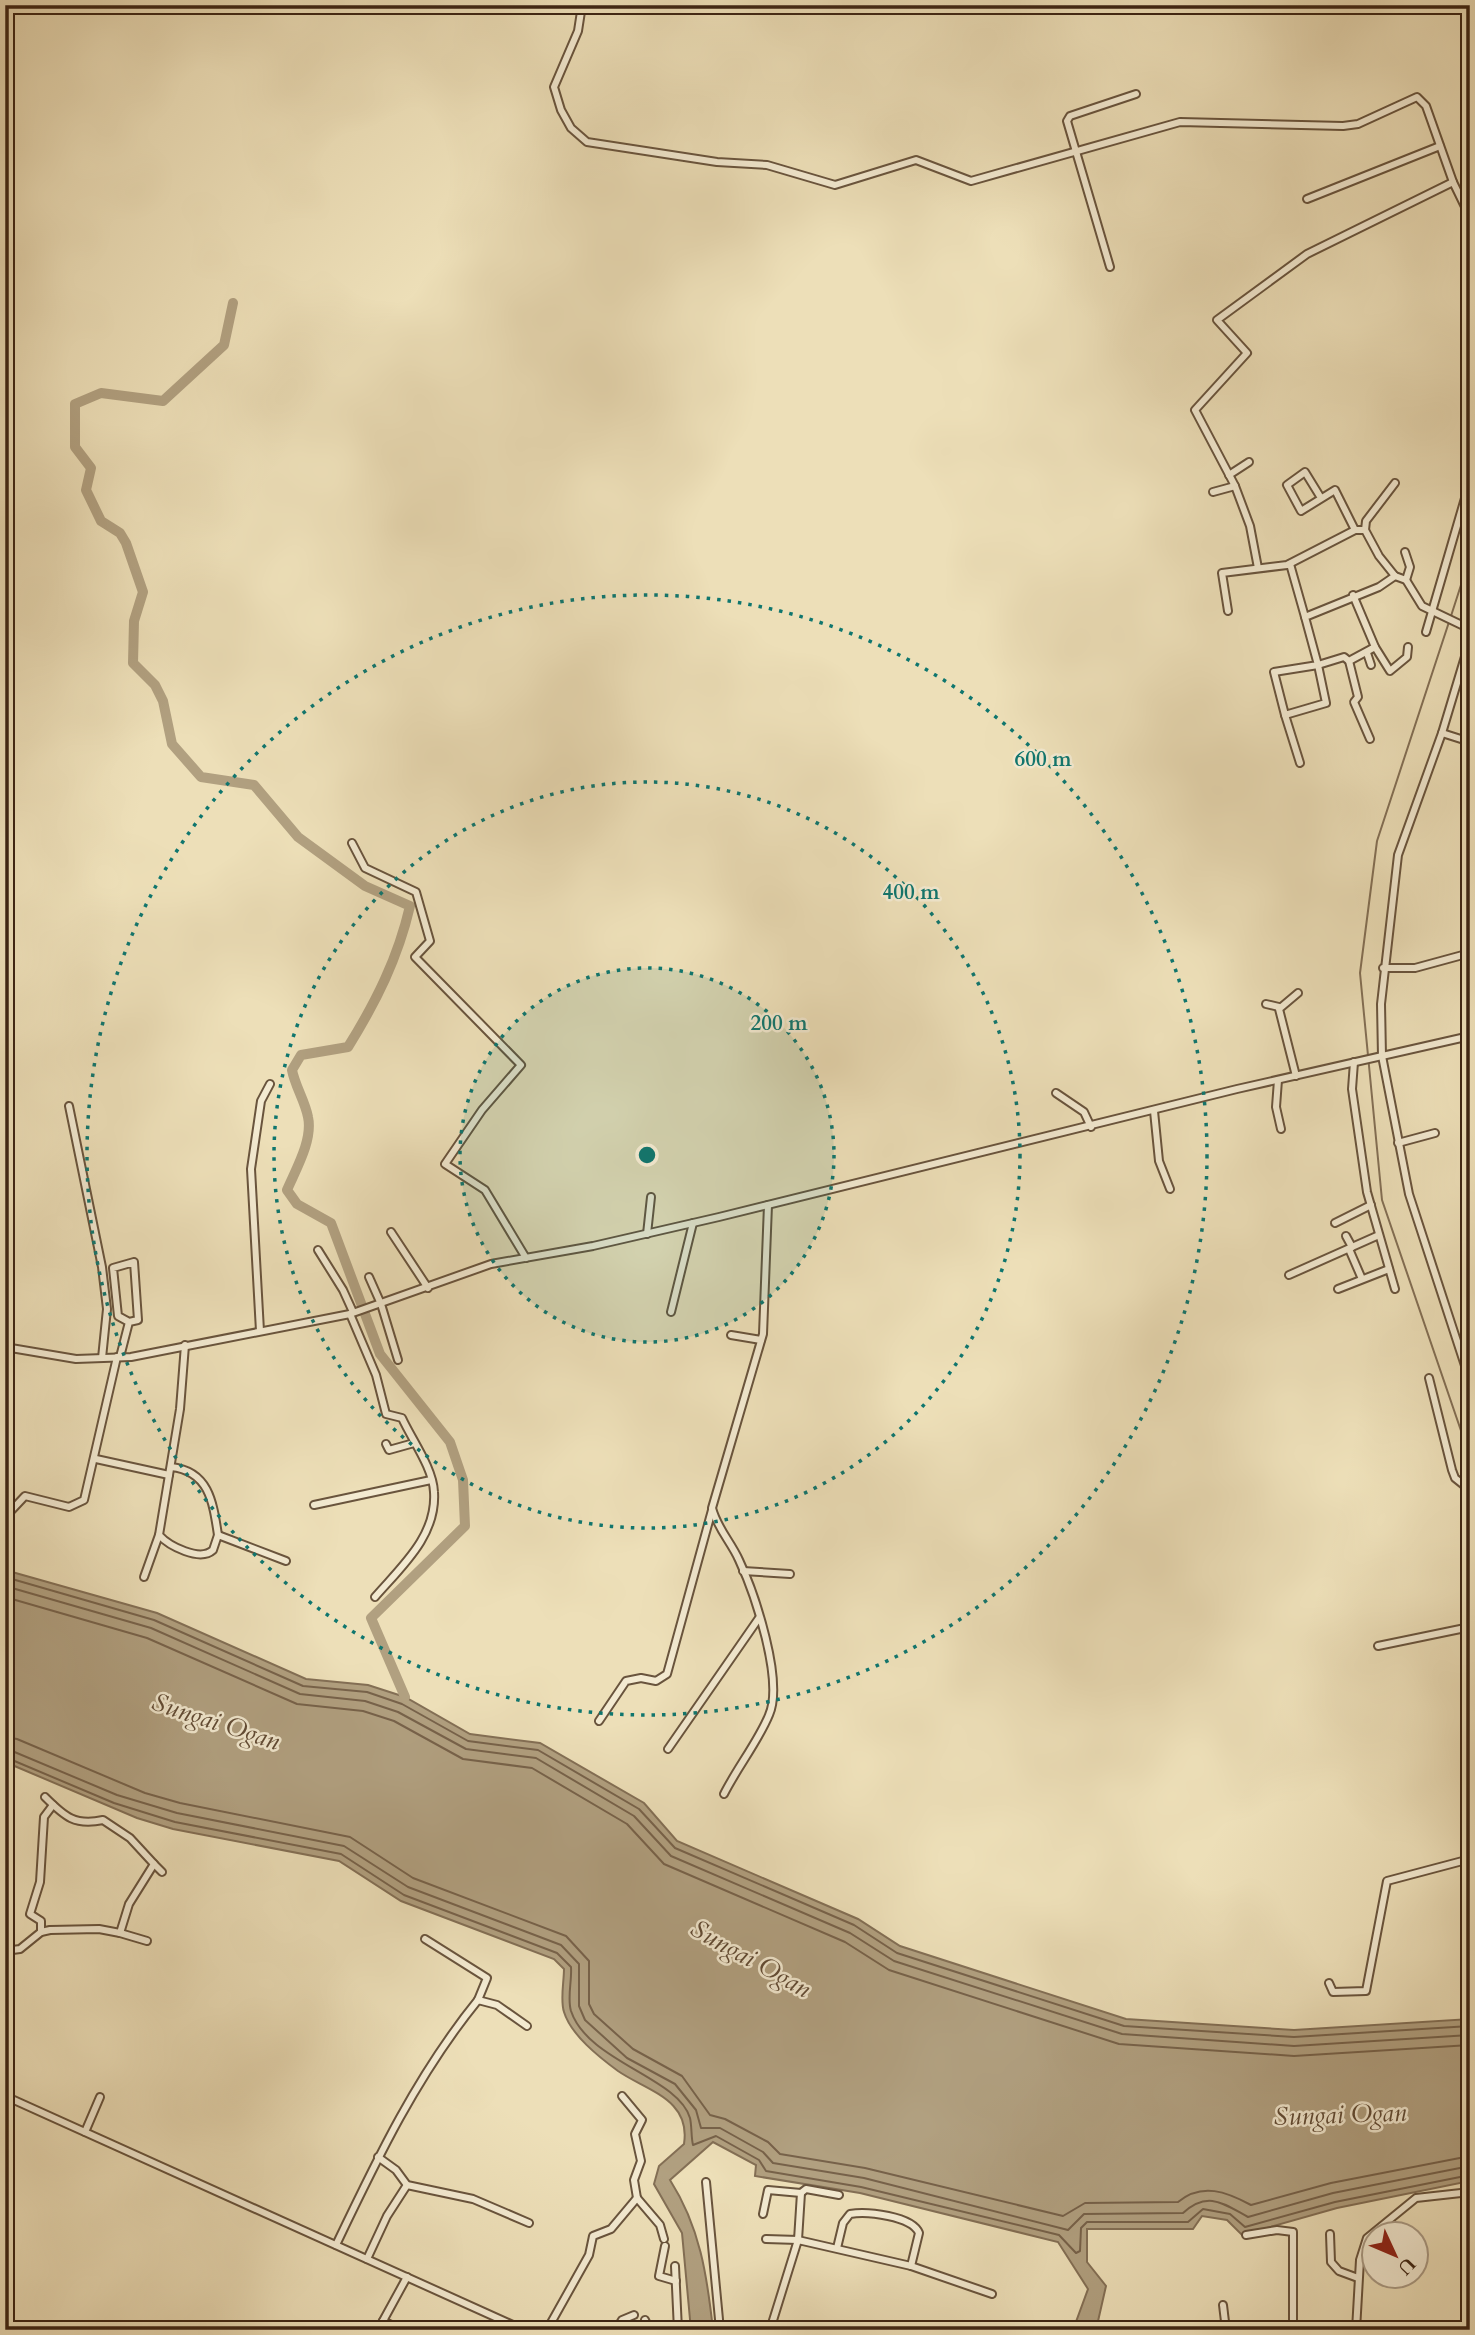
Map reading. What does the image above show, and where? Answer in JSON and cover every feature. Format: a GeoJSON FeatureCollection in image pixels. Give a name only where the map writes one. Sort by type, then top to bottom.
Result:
{"type":"FeatureCollection","features":[{"type":"Feature","properties":{"kind":"street"},"geometry":{"type":"LineString","coordinates":[[582,5],[578,31],[554,86],[561,110],[571,128],[587,142],[717,162],[766,164],[835,185],[913,160],[971,181],[1180,122],[1358,124],[1417,97],[1426,106],[1453,182],[1470,217]]}},
{"type":"Feature","properties":{"kind":"street"},"geometry":{"type":"LineString","coordinates":[[1110,267],[1076,153],[1069,117],[1136,94]]}},
{"type":"Feature","properties":{"kind":"street"},"geometry":{"type":"LineString","coordinates":[[1307,199],[1440,146]]}},
{"type":"Feature","properties":{"kind":"street"},"geometry":{"type":"LineString","coordinates":[[1258,568],[1250,526],[1235,486],[1195,410],[1247,353],[1217,320],[1307,254],[1453,182]]}},
{"type":"Feature","properties":{"kind":"street"},"geometry":{"type":"LineString","coordinates":[[1229,475],[1249,462]]}},
{"type":"Feature","properties":{"kind":"street"},"geometry":{"type":"LineString","coordinates":[[1321,498],[1305,472],[1287,485],[1300,511],[1335,490],[1355,530]]}},
{"type":"Feature","properties":{"kind":"street"},"geometry":{"type":"LineString","coordinates":[[1426,632],[1435,613],[1470,481]]}},
{"type":"Feature","properties":{"kind":"street"},"geometry":{"type":"LineString","coordinates":[[1395,482],[1366,521],[1366,530],[1395,576],[1406,580],[1422,606],[1470,629]]}},
{"type":"Feature","properties":{"kind":"street"},"geometry":{"type":"LineString","coordinates":[[1213,492],[1235,486]]}},
{"type":"Feature","properties":{"kind":"street"},"geometry":{"type":"LineString","coordinates":[[1228,611],[1222,573],[1290,564],[1355,530],[1366,530]]}},
{"type":"Feature","properties":{"kind":"street"},"geometry":{"type":"LineString","coordinates":[[1405,552],[1410,567],[1406,580]]}},
{"type":"Feature","properties":{"kind":"street"},"geometry":{"type":"LineString","coordinates":[[1285,715],[1326,703],[1290,564]]}},
{"type":"Feature","properties":{"kind":"street"},"geometry":{"type":"LineString","coordinates":[[1305,617],[1353,595],[1379,587],[1395,576]]}},
{"type":"Feature","properties":{"kind":"street"},"geometry":{"type":"LineString","coordinates":[[1353,595],[1375,648],[1390,671],[1407,657],[1408,646]]}},
{"type":"Feature","properties":{"kind":"street"},"geometry":{"type":"LineString","coordinates":[[1470,640],[1468,656],[1398,855],[1383,968],[1379,1056],[1409,1194],[1470,1381]]}},
{"type":"Feature","properties":{"kind":"street"},"geometry":{"type":"LineString","coordinates":[[1349,662],[1375,648]]}},
{"type":"Feature","properties":{"kind":"street"},"geometry":{"type":"LineString","coordinates":[[1367,653],[1371,665]]}},
{"type":"Feature","properties":{"kind":"street"},"geometry":{"type":"LineString","coordinates":[[1300,763],[1274,672],[1318,665],[1344,657],[1349,662],[1358,698],[1354,702],[1370,738]]}},
{"type":"Feature","properties":{"kind":"street"},"geometry":{"type":"LineString","coordinates":[[1442,733],[1467,741],[1470,717]]}},
{"type":"Feature","properties":{"kind":"street"},"geometry":{"type":"LineString","coordinates":[[352,843],[365,868],[416,892],[430,941],[416,958],[521,1065],[482,1110],[445,1164],[484,1189],[526,1258]]}},
{"type":"Feature","properties":{"kind":"street"},"geometry":{"type":"LineString","coordinates":[[1383,968],[1415,968],[1470,953]]}},
{"type":"Feature","properties":{"kind":"street"},"geometry":{"type":"LineString","coordinates":[[1266,1004],[1279,1007],[1292,1001],[1298,993]]}},
{"type":"Feature","properties":{"kind":"street"},"geometry":{"type":"LineString","coordinates":[[1279,1007],[1296,1076]]}},
{"type":"Feature","properties":{"kind":"street"},"geometry":{"type":"LineString","coordinates":[[5,1347],[76,1359],[119,1357],[367,1310],[491,1264],[647,1234],[1278,1080],[1470,1037]]}},
{"type":"Feature","properties":{"kind":"street"},"geometry":{"type":"LineString","coordinates":[[1354,1062],[1352,1089],[1367,1192],[1395,1289]]}},
{"type":"Feature","properties":{"kind":"street"},"geometry":{"type":"LineString","coordinates":[[1278,1080],[1276,1107],[1281,1129]]}},
{"type":"Feature","properties":{"kind":"street"},"geometry":{"type":"LineString","coordinates":[[260,1331],[251,1190],[261,1101],[270,1084]]}},
{"type":"Feature","properties":{"kind":"street"},"geometry":{"type":"LineString","coordinates":[[1056,1093],[1084,1112],[1091,1126]]}},
{"type":"Feature","properties":{"kind":"street"},"geometry":{"type":"LineString","coordinates":[[69,1106],[102,1267],[107,1309],[102,1358]]}},
{"type":"Feature","properties":{"kind":"street"},"geometry":{"type":"LineString","coordinates":[[1154,1111],[1159,1161],[1170,1189]]}},
{"type":"Feature","properties":{"kind":"street"},"geometry":{"type":"LineString","coordinates":[[1398,1143],[1435,1133]]}},
{"type":"Feature","properties":{"kind":"street"},"geometry":{"type":"LineString","coordinates":[[647,1234],[651,1198]]}},
{"type":"Feature","properties":{"kind":"street"},"geometry":{"type":"LineString","coordinates":[[1335,1223],[1371,1204]]}},
{"type":"Feature","properties":{"kind":"street"},"geometry":{"type":"LineString","coordinates":[[599,1721],[626,1681],[641,1678],[656,1681],[667,1674],[761,1340],[768,1205]]}},
{"type":"Feature","properties":{"kind":"street"},"geometry":{"type":"LineString","coordinates":[[671,1312],[693,1223]]}},
{"type":"Feature","properties":{"kind":"street"},"geometry":{"type":"LineString","coordinates":[[391,1232],[428,1287]]}},
{"type":"Feature","properties":{"kind":"street"},"geometry":{"type":"LineString","coordinates":[[1289,1275],[1379,1235]]}},
{"type":"Feature","properties":{"kind":"street"},"geometry":{"type":"LineString","coordinates":[[1346,1236],[1362,1279]]}},
{"type":"Feature","properties":{"kind":"street"},"geometry":{"type":"LineString","coordinates":[[318,1250],[344,1290],[376,1375],[386,1414],[401,1416],[434,1491],[432,1512],[425,1535],[375,1597]]}},
{"type":"Feature","properties":{"kind":"street"},"geometry":{"type":"LineString","coordinates":[[134,1262],[138,1320],[130,1322],[118,1316],[113,1268],[134,1262]]}},
{"type":"Feature","properties":{"kind":"street"},"geometry":{"type":"LineString","coordinates":[[1338,1289],[1389,1269]]}},
{"type":"Feature","properties":{"kind":"street"},"geometry":{"type":"LineString","coordinates":[[369,1277],[381,1304],[398,1360]]}},
{"type":"Feature","properties":{"kind":"street"},"geometry":{"type":"LineString","coordinates":[[8,1514],[25,1496],[69,1507],[81,1503],[88,1491],[119,1357],[130,1322]]}},
{"type":"Feature","properties":{"kind":"street"},"geometry":{"type":"LineString","coordinates":[[731,1335],[761,1340]]}},
{"type":"Feature","properties":{"kind":"street"},"geometry":{"type":"LineString","coordinates":[[144,1577],[159,1535],[180,1409],[185,1345]]}},
{"type":"Feature","properties":{"kind":"street"},"geometry":{"type":"LineString","coordinates":[[1429,1378],[1452,1470],[1455,1478],[1465,1486],[1470,1538]]}},
{"type":"Feature","properties":{"kind":"street"},"geometry":{"type":"LineString","coordinates":[[386,1444],[389,1450],[414,1443]]}},
{"type":"Feature","properties":{"kind":"street"},"geometry":{"type":"LineString","coordinates":[[96,1459],[170,1471],[186,1469],[200,1478],[210,1493],[218,1535],[213,1550],[203,1555],[181,1549],[159,1535]]}},
{"type":"Feature","properties":{"kind":"street"},"geometry":{"type":"LineString","coordinates":[[314,1505],[431,1480]]}},
{"type":"Feature","properties":{"kind":"street"},"geometry":{"type":"LineString","coordinates":[[712,1508],[743,1571],[759,1618],[770,1657],[774,1695],[770,1714],[724,1794]]}},
{"type":"Feature","properties":{"kind":"street"},"geometry":{"type":"LineString","coordinates":[[218,1535],[286,1561]]}},
{"type":"Feature","properties":{"kind":"street"},"geometry":{"type":"LineString","coordinates":[[743,1571],[790,1574]]}},
{"type":"Feature","properties":{"kind":"street"},"geometry":{"type":"LineString","coordinates":[[667,1749],[759,1618]]}},
{"type":"Feature","properties":{"kind":"street"},"geometry":{"type":"LineString","coordinates":[[1378,1646],[1470,1627]]}},
{"type":"Feature","properties":{"kind":"street"},"geometry":{"type":"LineString","coordinates":[[46,1797],[53,1805],[85,1824],[103,1820],[130,1838],[162,1872]]}},
{"type":"Feature","properties":{"kind":"street"},"geometry":{"type":"LineString","coordinates":[[41,1932],[41,1921],[30,1914],[40,1882],[44,1817],[53,1805]]}},
{"type":"Feature","properties":{"kind":"street"},"geometry":{"type":"LineString","coordinates":[[1329,1983],[1333,1993],[1366,1992],[1387,1881],[1470,1859]]}},
{"type":"Feature","properties":{"kind":"street"},"geometry":{"type":"LineString","coordinates":[[120,1933],[129,1904],[154,1864]]}},
{"type":"Feature","properties":{"kind":"street"},"geometry":{"type":"LineString","coordinates":[[5,1951],[20,1949],[41,1932],[99,1929],[147,1941]]}},
{"type":"Feature","properties":{"kind":"street"},"geometry":{"type":"LineString","coordinates":[[336,2245],[378,2157],[441,2048],[478,2000],[487,1978],[446,1949],[425,1939]]}},
{"type":"Feature","properties":{"kind":"street"},"geometry":{"type":"LineString","coordinates":[[478,2000],[497,2005],[527,2026]]}},
{"type":"Feature","properties":{"kind":"street"},"geometry":{"type":"LineString","coordinates":[[5,2096],[524,2330]]}},
{"type":"Feature","properties":{"kind":"street"},"geometry":{"type":"LineString","coordinates":[[622,2096],[642,2120],[635,2134],[641,2164],[634,2180],[637,2198],[660,2225],[665,2242],[659,2276],[676,2281]]}},
{"type":"Feature","properties":{"kind":"street"},"geometry":{"type":"LineString","coordinates":[[85,2132],[100,2098]]}},
{"type":"Feature","properties":{"kind":"street"},"geometry":{"type":"LineString","coordinates":[[378,2157],[396,2170],[407,2185],[473,2199],[529,2223]]}},
{"type":"Feature","properties":{"kind":"street"},"geometry":{"type":"LineString","coordinates":[[705,2182],[720,2330]]}},
{"type":"Feature","properties":{"kind":"street"},"geometry":{"type":"LineString","coordinates":[[368,2259],[387,2217],[407,2185]]}},
{"type":"Feature","properties":{"kind":"street"},"geometry":{"type":"LineString","coordinates":[[763,2214],[768,2190],[801,2193],[806,2189],[839,2194]]}},
{"type":"Feature","properties":{"kind":"street"},"geometry":{"type":"LineString","coordinates":[[1356,2330],[1358,2278],[1364,2243],[1408,2204],[1421,2197],[1470,2192]]}},
{"type":"Feature","properties":{"kind":"street"},"geometry":{"type":"LineString","coordinates":[[770,2330],[798,2240],[801,2193]]}},
{"type":"Feature","properties":{"kind":"street"},"geometry":{"type":"LineString","coordinates":[[547,2330],[590,2252],[593,2235],[611,2229],[637,2198]]}},
{"type":"Feature","properties":{"kind":"street"},"geometry":{"type":"LineString","coordinates":[[837,2248],[843,2223],[850,2214],[907,2222],[915,2226],[919,2233],[911,2266]]}},
{"type":"Feature","properties":{"kind":"street"},"geometry":{"type":"LineString","coordinates":[[1246,2235],[1277,2230],[1293,2232],[1293,2330]]}},
{"type":"Feature","properties":{"kind":"street"},"geometry":{"type":"LineString","coordinates":[[1330,2234],[1331,2262],[1339,2271],[1358,2278]]}},
{"type":"Feature","properties":{"kind":"street"},"geometry":{"type":"LineString","coordinates":[[766,2239],[798,2240],[911,2266],[992,2294]]}},
{"type":"Feature","properties":{"kind":"street"},"geometry":{"type":"LineString","coordinates":[[675,2266],[678,2330]]}},
{"type":"Feature","properties":{"kind":"street"},"geometry":{"type":"LineString","coordinates":[[378,2330],[407,2277]]}},
{"type":"Feature","properties":{"kind":"street"},"geometry":{"type":"LineString","coordinates":[[1223,2305],[1226,2330]]}},
{"type":"Feature","properties":{"kind":"street"},"geometry":{"type":"LineString","coordinates":[[616,2330],[622,2320],[635,2315]]}},
{"type":"Feature","properties":{"kind":"street"},"geometry":{"type":"LineString","coordinates":[[645,2320],[650,2330]]}},
{"type":"Feature","properties":{"kind":"street"},"geometry":{"type":"LineString","coordinates":[[383,2321],[402,2330]]}},
{"type":"Feature","properties":{"kind":"water","name":"Sungai Ogan"},"geometry":{"type":"Polygon","coordinates":[[[5,1570],[157,1613],[306,1679],[368,1685],[405,1697],[470,1734],[540,1743],[644,1803],[677,1841],[858,1919],[900,1946],[1126,2019],[1294,2030],[1470,2019],[1470,2181],[1337,2208],[1242,2235],[1227,2220],[1202,2216],[1193,2229],[1087,2229],[1087,2262],[1106,2286],[1096,2330],[1073,2330],[1088,2289],[1058,2242],[860,2193],[755,2176],[756,2165],[713,2142],[670,2180],[689,2216],[701,2252],[708,2290],[713,2330],[691,2330],[682,2233],[654,2184],[659,2166],[684,2144],[681,2116],[664,2098],[618,2071],[579,2037],[568,2021],[563,2007],[564,1969],[554,1959],[401,1901],[339,1861],[173,1829],[137,1818],[5,1762],[5,1570]]]}},
{"type":"Feature","properties":{"kind":"waterway"},"geometry":{"type":"LineString","coordinates":[[233,303],[224,345],[163,401],[101,393],[75,404],[75,447],[91,468],[86,490],[101,521],[120,533],[126,543],[143,592],[134,621],[133,663],[155,685],[163,701],[172,744],[201,777],[254,785],[298,837],[365,886],[410,906],[385,979],[348,1047],[301,1055],[292,1070],[307,1111],[309,1126],[303,1154],[287,1190],[297,1204],[331,1223],[380,1354],[450,1442],[463,1480],[465,1526],[371,1618],[405,1697]]}},
{"type":"Feature","properties":{"kind":"waterway"},"geometry":{"type":"LineString","coordinates":[[1451,616],[1470,557]]}},
{"type":"Feature","properties":{"kind":"waterway"},"geometry":{"type":"LineString","coordinates":[[1449,622],[1377,841],[1360,973],[1382,1200],[1470,1457]]}}]}
